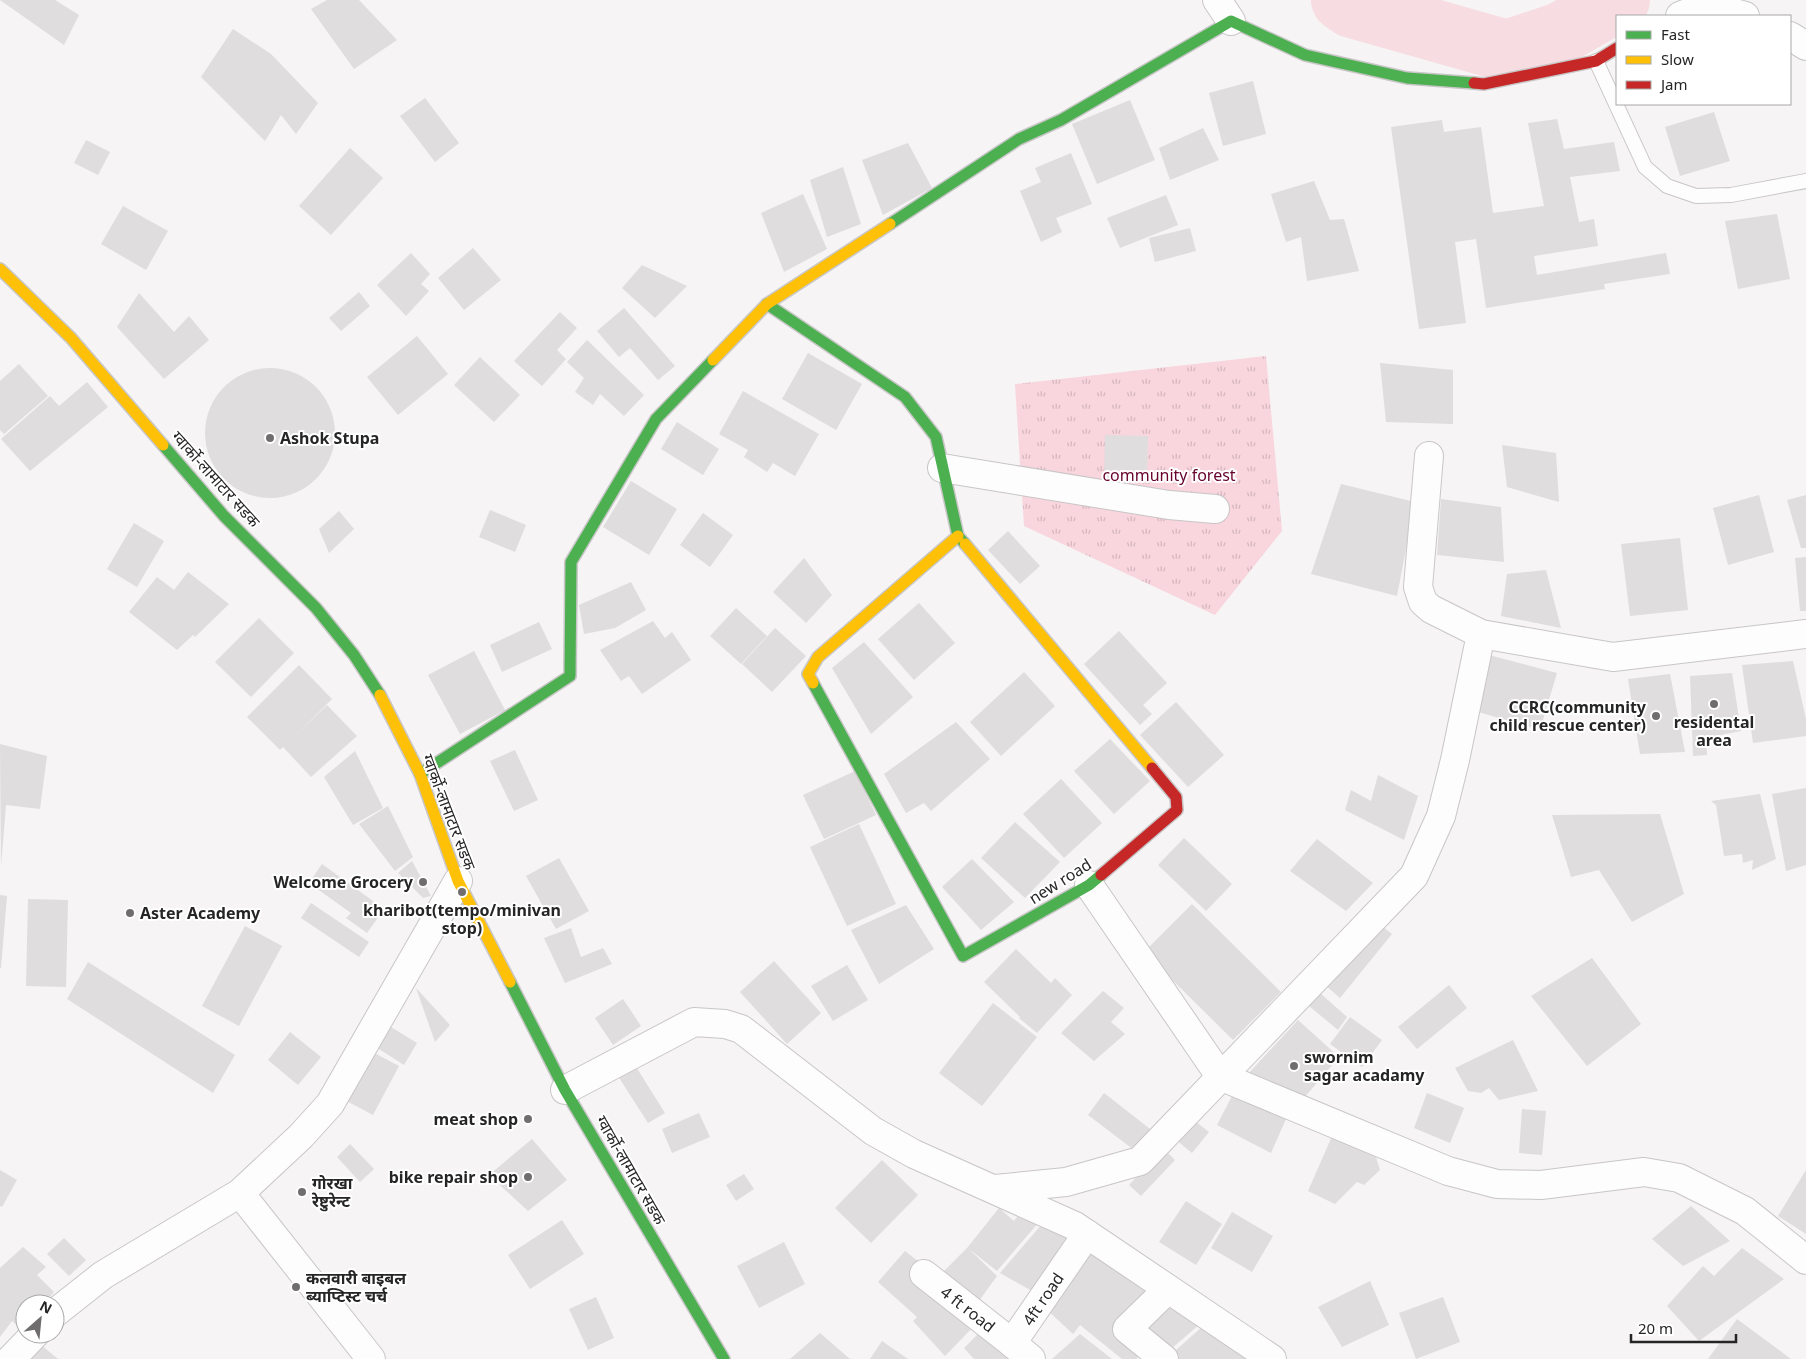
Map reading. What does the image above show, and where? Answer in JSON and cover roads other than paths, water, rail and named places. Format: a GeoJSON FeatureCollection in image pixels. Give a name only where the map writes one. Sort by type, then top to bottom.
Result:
{"type":"FeatureCollection","features":[{"type":"Feature","properties":{"kind":"street"},"geometry":{"type":"LineString","coordinates":[[1682,15],[1707,5],[1742,15]]}},
{"type":"Feature","properties":{"kind":"street"},"geometry":{"type":"LineString","coordinates":[[420,774],[570,676],[571,562],[656,420],[767,304],[1019,139],[1061,120],[1224,10],[1305,55],[1407,78],[1484,84],[1596,61],[1616,49]]}},
{"type":"Feature","properties":{"kind":"street"},"geometry":{"type":"LineString","coordinates":[[1791,37],[1806,46]]}},
{"type":"Feature","properties":{"kind":"street","name":"ग्वार्को-लामाटार सडक"},"geometry":{"type":"LineString","coordinates":[[0,269],[71,338],[224,516],[316,608],[354,655],[383,700],[420,774],[458,881],[565,1090],[724,1359]]}},
{"type":"Feature","properties":{"kind":"street"},"geometry":{"type":"LineString","coordinates":[[767,304],[905,397],[936,437],[958,536]]}},
{"type":"Feature","properties":{"kind":"street"},"geometry":{"type":"LineString","coordinates":[[1428,456],[1418,587],[1424,602],[1431,609],[1481,634],[1612,657],[1806,634]]}},
{"type":"Feature","properties":{"kind":"street"},"geometry":{"type":"LineString","coordinates":[[942,468],[1170,505],[1215,509]]}},
{"type":"Feature","properties":{"kind":"street","name":"new road"},"geometry":{"type":"LineString","coordinates":[[958,536],[1176,796],[1177,810],[1090,885],[963,956],[808,674],[818,657],[958,536]]}},
{"type":"Feature","properties":{"kind":"street"},"geometry":{"type":"LineString","coordinates":[[992,1189],[1066,1182],[1140,1161],[1414,876],[1441,816],[1455,760],[1481,634]]}},
{"type":"Feature","properties":{"kind":"street"},"geometry":{"type":"LineString","coordinates":[[65,1305],[104,1275],[240,1193],[300,1136],[330,1104],[458,881]]}},
{"type":"Feature","properties":{"kind":"street"},"geometry":{"type":"LineString","coordinates":[[1090,885],[1220,1076],[1448,1171],[1497,1184],[1541,1185],[1644,1172],[1679,1178],[1745,1211],[1806,1260]]}},
{"type":"Feature","properties":{"kind":"street"},"geometry":{"type":"LineString","coordinates":[[565,1090],[694,1022],[725,1024],[741,1029],[873,1131],[914,1154],[1075,1226],[1272,1359]]}},
{"type":"Feature","properties":{"kind":"street"},"geometry":{"type":"LineString","coordinates":[[240,1193],[371,1359]]}},
{"type":"Feature","properties":{"kind":"street","name":"4ft road"},"geometry":{"type":"LineString","coordinates":[[1022,1351],[1087,1234]]}},
{"type":"Feature","properties":{"kind":"street","name":"4 ft road"},"geometry":{"type":"LineString","coordinates":[[924,1274],[1022,1351]]}},
{"type":"Feature","properties":{"kind":"street"},"geometry":{"type":"LineString","coordinates":[[1164,1359],[1128,1329],[1168,1289]]}},
{"type":"Feature","properties":{"kind":"street"},"geometry":{"type":"LineString","coordinates":[[11,1359],[25,1344]]}},
{"type":"Feature","properties":{"kind":"lane"},"geometry":{"type":"LineString","coordinates":[[1596,61],[1616,104]]}},
{"type":"Feature","properties":{"kind":"lane"},"geometry":{"type":"LineString","coordinates":[[1616,105],[1645,167],[1667,186],[1696,196],[1731,195],[1806,181]]}},
{"type":"Feature","properties":{"kind":"waterway"},"geometry":{"type":"LineString","coordinates":[[1342,0],[1352,7],[1507,51],[1561,33],[1619,0]]}},
{"type":"Feature","properties":{"kind":"place","name":"Ashok Stupa"},"geometry":{"type":"Point","coordinates":[270,438]}},
{"type":"Feature","properties":{"kind":"place","name":"residental area"},"geometry":{"type":"Point","coordinates":[1714,704]}},
{"type":"Feature","properties":{"kind":"place","name":"CCRC(community child rescue center)"},"geometry":{"type":"Point","coordinates":[1656,716]}},
{"type":"Feature","properties":{"kind":"place","name":"Welcome Grocery"},"geometry":{"type":"Point","coordinates":[423,882]}},
{"type":"Feature","properties":{"kind":"place","name":"kharibot(tempo/minivan stop)"},"geometry":{"type":"Point","coordinates":[462,892]}},
{"type":"Feature","properties":{"kind":"place","name":"Aster Academy"},"geometry":{"type":"Point","coordinates":[130,913]}},
{"type":"Feature","properties":{"kind":"place","name":"swornim sagar acadamy"},"geometry":{"type":"Point","coordinates":[1294,1066]}},
{"type":"Feature","properties":{"kind":"place","name":"meat shop"},"geometry":{"type":"Point","coordinates":[528,1119]}},
{"type":"Feature","properties":{"kind":"place","name":"bike repair shop"},"geometry":{"type":"Point","coordinates":[528,1177]}},
{"type":"Feature","properties":{"kind":"place","name":"गोरखा रेष्टुरेन्ट"},"geometry":{"type":"Point","coordinates":[302,1192]}},
{"type":"Feature","properties":{"kind":"place","name":"कलवारी बाइबल ब्याप्टिस्ट चर्च"},"geometry":{"type":"Point","coordinates":[296,1287]}},
{"type":"Feature","properties":{"kind":"park label","name":"community forest"},"geometry":{"type":"Point","coordinates":[1169,475]}}]}
